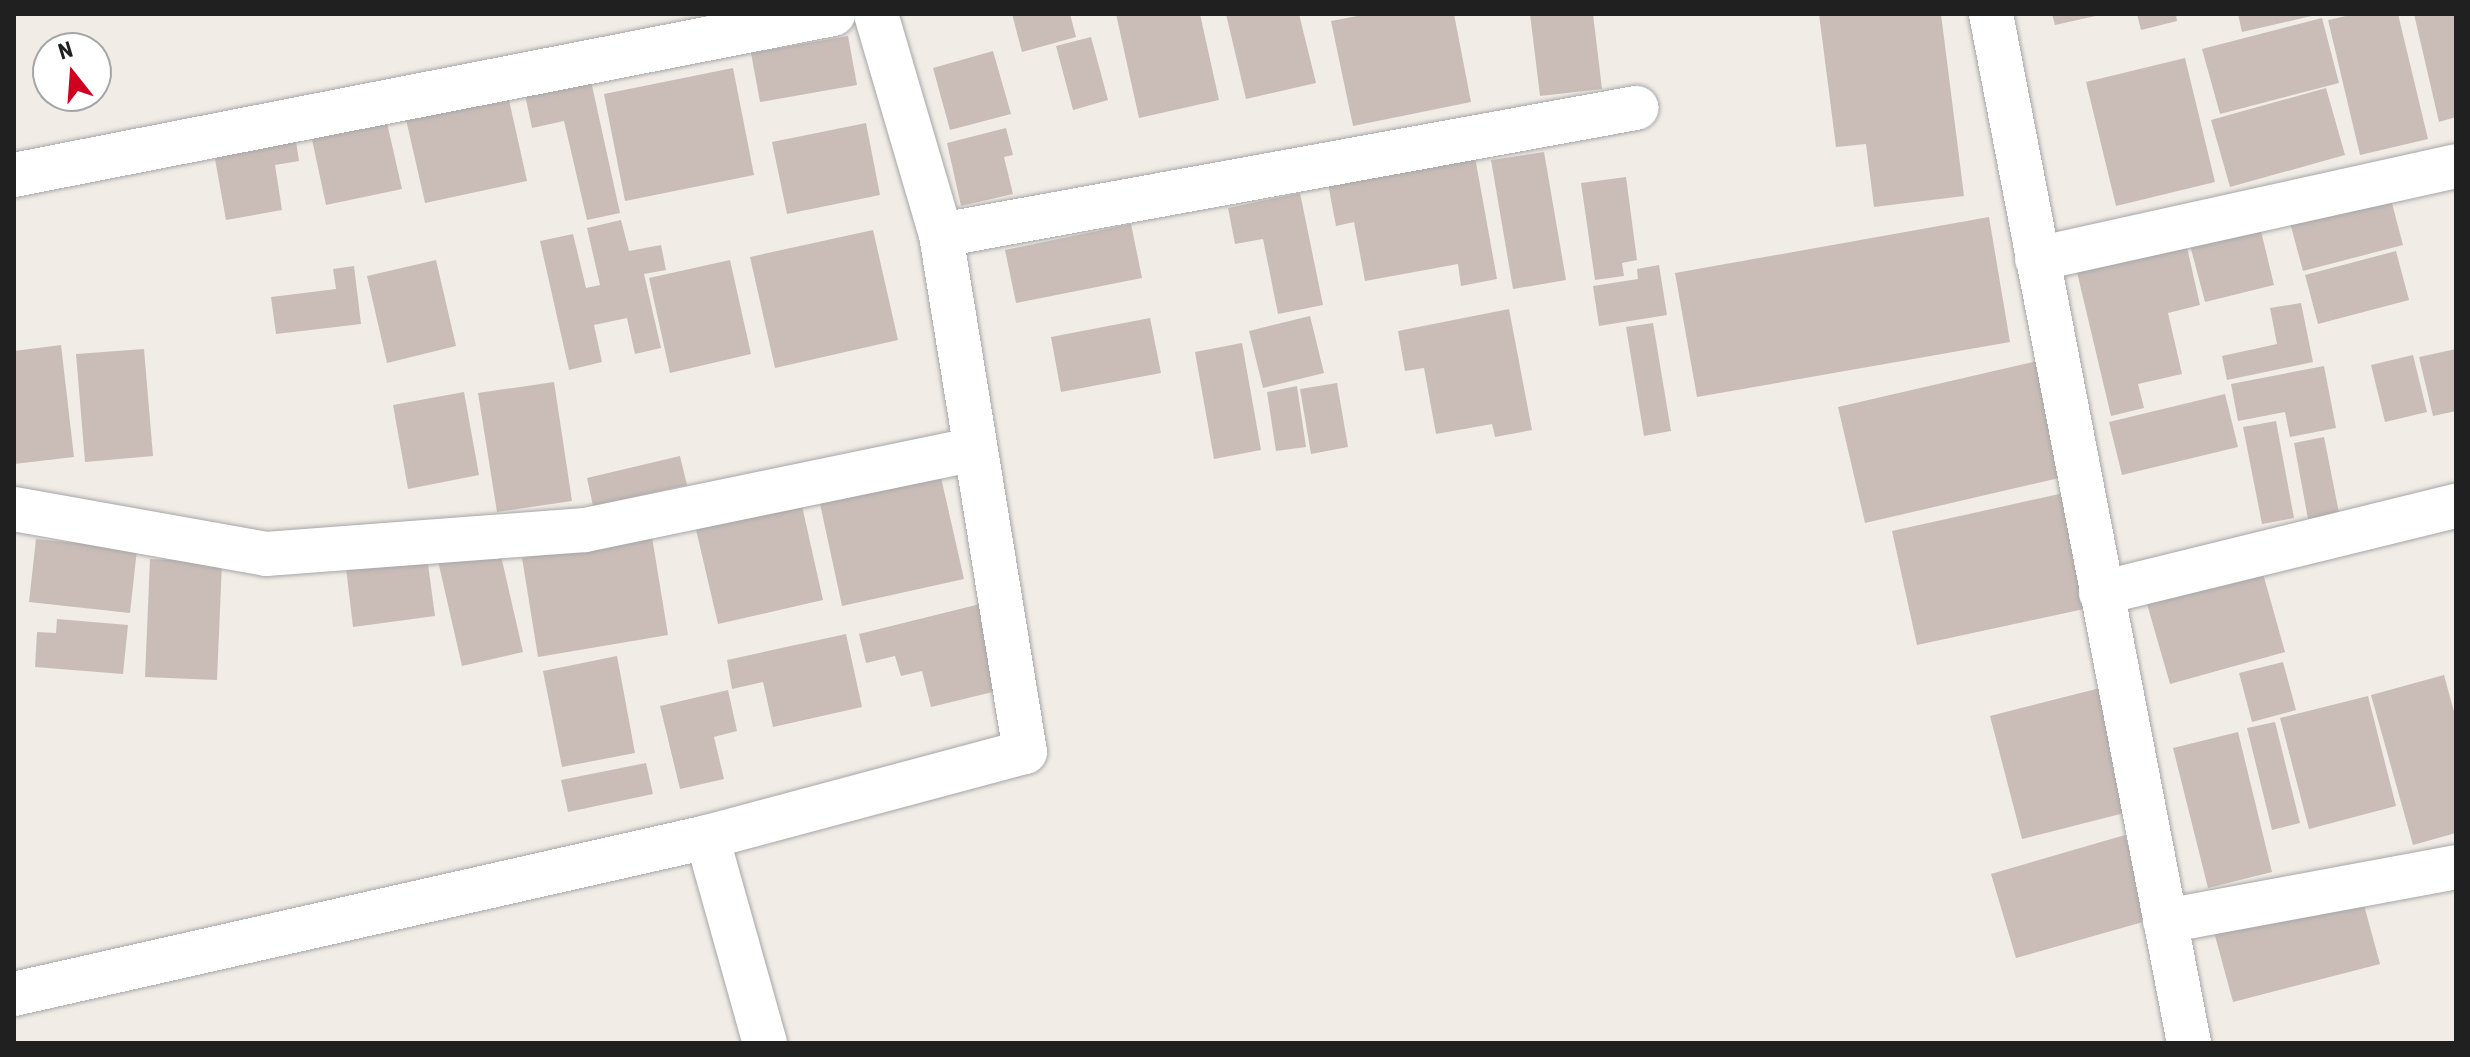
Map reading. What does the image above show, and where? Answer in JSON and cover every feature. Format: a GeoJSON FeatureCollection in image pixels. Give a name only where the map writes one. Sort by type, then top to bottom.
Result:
{"type":"FeatureCollection","features":[{"type":"Feature","properties":{"kind":"street"},"geometry":{"type":"LineString","coordinates":[[14,175],[833,14]]}},
{"type":"Feature","properties":{"kind":"street"},"geometry":{"type":"LineString","coordinates":[[14,994],[707,837],[1025,752],[941,235],[876,14]]}},
{"type":"Feature","properties":{"kind":"street"},"geometry":{"type":"LineString","coordinates":[[1991,14],[2189,1043]]}},
{"type":"Feature","properties":{"kind":"street"},"geometry":{"type":"LineString","coordinates":[[941,235],[1636,108]]}},
{"type":"Feature","properties":{"kind":"street"},"geometry":{"type":"LineString","coordinates":[[2037,259],[2456,166]]}},
{"type":"Feature","properties":{"kind":"street"},"geometry":{"type":"LineString","coordinates":[[14,509],[266,554],[585,530],[975,449]]}},
{"type":"Feature","properties":{"kind":"street"},"geometry":{"type":"LineString","coordinates":[[2101,593],[2456,506]]}},
{"type":"Feature","properties":{"kind":"street"},"geometry":{"type":"LineString","coordinates":[[707,837],[765,1043]]}},
{"type":"Feature","properties":{"kind":"street"},"geometry":{"type":"LineString","coordinates":[[2165,921],[2456,867]]}},
{"type":"Feature","properties":{"kind":"building"},"geometry":{"type":"Polygon","coordinates":[[[1012,14],[1070,14],[1076,37],[1022,52],[1012,14]]]}},
{"type":"Feature","properties":{"kind":"building"},"geometry":{"type":"Polygon","coordinates":[[[1116,14],[1200,14],[1219,100],[1139,118],[1116,14]]]}},
{"type":"Feature","properties":{"kind":"building"},"geometry":{"type":"Polygon","coordinates":[[[1226,14],[1299,14],[1316,83],[1246,99],[1226,14]]]}},
{"type":"Feature","properties":{"kind":"building"},"geometry":{"type":"Polygon","coordinates":[[[1368,14],[1454,14],[1471,102],[1353,126],[1331,21],[1368,14]]]}},
{"type":"Feature","properties":{"kind":"building"},"geometry":{"type":"Polygon","coordinates":[[[1530,14],[1593,14],[1602,89],[1540,96],[1530,14]]]}},
{"type":"Feature","properties":{"kind":"building"},"geometry":{"type":"Polygon","coordinates":[[[1819,14],[1941,14],[1964,196],[1874,207],[1866,144],[1836,147],[1819,14]]]}},
{"type":"Feature","properties":{"kind":"building"},"geometry":{"type":"Polygon","coordinates":[[[2052,14],[2100,14],[2100,15],[2055,25],[2052,14]]]}},
{"type":"Feature","properties":{"kind":"building"},"geometry":{"type":"Polygon","coordinates":[[[2137,14],[2176,14],[2177,21],[2141,30],[2137,14]]]}},
{"type":"Feature","properties":{"kind":"building"},"geometry":{"type":"Polygon","coordinates":[[[2238,14],[2316,14],[2316,15],[2242,32],[2238,14]]]}},
{"type":"Feature","properties":{"kind":"building"},"geometry":{"type":"Polygon","coordinates":[[[2355,14],[2398,14],[2428,139],[2360,155],[2328,20],[2355,14]]]}},
{"type":"Feature","properties":{"kind":"building"},"geometry":{"type":"Polygon","coordinates":[[[2414,14],[2456,14],[2456,117],[2439,122],[2414,14]]]}},
{"type":"Feature","properties":{"kind":"building"},"geometry":{"type":"Polygon","coordinates":[[[2322,18],[2339,83],[2220,114],[2202,49],[2322,18]]]}},
{"type":"Feature","properties":{"kind":"building"},"geometry":{"type":"Polygon","coordinates":[[[848,36],[857,85],[760,102],[751,53],[848,36]]]}},
{"type":"Feature","properties":{"kind":"building"},"geometry":{"type":"Polygon","coordinates":[[[1091,37],[1108,100],[1073,110],[1056,46],[1091,37]]]}},
{"type":"Feature","properties":{"kind":"building"},"geometry":{"type":"Polygon","coordinates":[[[993,51],[1011,114],[950,130],[933,68],[993,51]]]}},
{"type":"Feature","properties":{"kind":"building"},"geometry":{"type":"Polygon","coordinates":[[[2185,58],[2215,182],[2116,206],[2086,82],[2185,58]]]}},
{"type":"Feature","properties":{"kind":"building"},"geometry":{"type":"Polygon","coordinates":[[[733,68],[754,175],[625,201],[604,94],[733,68]]]}},
{"type":"Feature","properties":{"kind":"building"},"geometry":{"type":"Polygon","coordinates":[[[591,81],[620,213],[587,220],[564,121],[532,128],[525,95],[591,81]]]}},
{"type":"Feature","properties":{"kind":"building"},"geometry":{"type":"Polygon","coordinates":[[[505,82],[527,181],[425,203],[403,106],[505,82]]]}},
{"type":"Feature","properties":{"kind":"building"},"geometry":{"type":"Polygon","coordinates":[[[2326,88],[2345,155],[2230,187],[2211,120],[2326,88]]]}},
{"type":"Feature","properties":{"kind":"building"},"geometry":{"type":"Polygon","coordinates":[[[385,114],[402,189],[326,205],[310,130],[385,114]]]}},
{"type":"Feature","properties":{"kind":"building"},"geometry":{"type":"Polygon","coordinates":[[[866,123],[880,195],[787,214],[772,142],[866,123]]]}},
{"type":"Feature","properties":{"kind":"building"},"geometry":{"type":"Polygon","coordinates":[[[1006,128],[1013,155],[1004,157],[1013,194],[961,206],[947,143],[1006,128]]]}},
{"type":"Feature","properties":{"kind":"building"},"geometry":{"type":"Polygon","coordinates":[[[295,135],[299,161],[275,165],[282,210],[226,220],[213,148],[295,135]]]}},
{"type":"Feature","properties":{"kind":"building"},"geometry":{"type":"Polygon","coordinates":[[[1544,152],[1566,280],[1513,289],[1491,160],[1544,152]]]}},
{"type":"Feature","properties":{"kind":"building"},"geometry":{"type":"Polygon","coordinates":[[[1475,157],[1497,279],[1461,286],[1458,264],[1365,281],[1354,222],[1336,226],[1328,184],[1475,157]]]}},
{"type":"Feature","properties":{"kind":"building"},"geometry":{"type":"Polygon","coordinates":[[[1626,177],[1637,260],[1622,263],[1624,276],[1595,280],[1581,183],[1626,177]]]}},
{"type":"Feature","properties":{"kind":"building"},"geometry":{"type":"Polygon","coordinates":[[[2389,192],[2403,245],[2303,271],[2289,219],[2389,192]]]}},
{"type":"Feature","properties":{"kind":"building"},"geometry":{"type":"Polygon","coordinates":[[[1300,193],[1323,305],[1278,314],[1263,239],[1235,244],[1228,208],[1300,193]]]}},
{"type":"Feature","properties":{"kind":"building"},"geometry":{"type":"Polygon","coordinates":[[[1989,217],[2010,342],[1697,397],[1675,273],[1989,217]]]}},
{"type":"Feature","properties":{"kind":"building"},"geometry":{"type":"Polygon","coordinates":[[[621,220],[629,251],[661,245],[666,270],[644,274],[661,348],[635,354],[627,318],[594,325],[602,362],[569,370],[540,241],[573,234],[586,288],[600,285],[587,228],[621,220]]]}},
{"type":"Feature","properties":{"kind":"building"},"geometry":{"type":"Polygon","coordinates":[[[1131,224],[1142,278],[1016,303],[1005,250],[1131,224]]]}},
{"type":"Feature","properties":{"kind":"building"},"geometry":{"type":"Polygon","coordinates":[[[2260,227],[2274,285],[2205,302],[2190,245],[2260,227]]]}},
{"type":"Feature","properties":{"kind":"building"},"geometry":{"type":"Polygon","coordinates":[[[873,230],[898,340],[775,368],[750,257],[873,230]]]}},
{"type":"Feature","properties":{"kind":"building"},"geometry":{"type":"Polygon","coordinates":[[[2186,243],[2200,305],[2168,313],[2182,374],[2138,384],[2144,408],[2111,416],[2076,268],[2186,243]]]}},
{"type":"Feature","properties":{"kind":"building"},"geometry":{"type":"Polygon","coordinates":[[[2396,251],[2409,300],[2318,324],[2305,275],[2396,251]]]}},
{"type":"Feature","properties":{"kind":"building"},"geometry":{"type":"Polygon","coordinates":[[[436,260],[456,346],[387,363],[367,276],[436,260]]]}},
{"type":"Feature","properties":{"kind":"building"},"geometry":{"type":"Polygon","coordinates":[[[730,260],[751,354],[670,373],[649,278],[730,260]]]}},
{"type":"Feature","properties":{"kind":"building"},"geometry":{"type":"Polygon","coordinates":[[[1659,265],[1667,315],[1599,326],[1593,286],[1638,279],[1637,269],[1659,265]]]}},
{"type":"Feature","properties":{"kind":"building"},"geometry":{"type":"Polygon","coordinates":[[[354,266],[361,324],[276,334],[271,297],[336,289],[333,269],[354,266]]]}},
{"type":"Feature","properties":{"kind":"building"},"geometry":{"type":"Polygon","coordinates":[[[2301,303],[2313,362],[2227,380],[2222,356],[2277,344],[2270,308],[2301,303]]]}},
{"type":"Feature","properties":{"kind":"building"},"geometry":{"type":"Polygon","coordinates":[[[1509,309],[1532,430],[1495,437],[1492,424],[1436,434],[1424,368],[1405,371],[1398,331],[1509,309]]]}},
{"type":"Feature","properties":{"kind":"building"},"geometry":{"type":"Polygon","coordinates":[[[1310,316],[1324,373],[1263,388],[1249,331],[1310,316]]]}},
{"type":"Feature","properties":{"kind":"building"},"geometry":{"type":"Polygon","coordinates":[[[1150,318],[1161,373],[1061,392],[1051,337],[1150,318]]]}},
{"type":"Feature","properties":{"kind":"building"},"geometry":{"type":"Polygon","coordinates":[[[1653,323],[1671,431],[1644,436],[1626,327],[1653,323]]]}},
{"type":"Feature","properties":{"kind":"building"},"geometry":{"type":"Polygon","coordinates":[[[1242,343],[1261,450],[1214,459],[1195,352],[1242,343]]]}},
{"type":"Feature","properties":{"kind":"building"},"geometry":{"type":"Polygon","coordinates":[[[61,345],[74,457],[14,464],[14,351],[61,345]]]}},
{"type":"Feature","properties":{"kind":"building"},"geometry":{"type":"Polygon","coordinates":[[[144,349],[153,456],[85,462],[76,354],[144,349]]]}},
{"type":"Feature","properties":{"kind":"building"},"geometry":{"type":"Polygon","coordinates":[[[2456,349],[2456,411],[2433,416],[2419,357],[2456,349]]]}},
{"type":"Feature","properties":{"kind":"building"},"geometry":{"type":"Polygon","coordinates":[[[2413,355],[2427,412],[2385,422],[2371,365],[2413,355]]]}},
{"type":"Feature","properties":{"kind":"building"},"geometry":{"type":"Polygon","coordinates":[[[2046,359],[2072,475],[1865,523],[1838,407],[2046,359]]]}},
{"type":"Feature","properties":{"kind":"building"},"geometry":{"type":"Polygon","coordinates":[[[2324,366],[2336,428],[2290,437],[2285,412],[2238,421],[2231,384],[2324,366]]]}},
{"type":"Feature","properties":{"kind":"building"},"geometry":{"type":"Polygon","coordinates":[[[554,382],[572,501],[497,512],[478,393],[554,382]]]}},
{"type":"Feature","properties":{"kind":"building"},"geometry":{"type":"Polygon","coordinates":[[[1337,383],[1348,447],[1311,454],[1300,389],[1337,383]]]}},
{"type":"Feature","properties":{"kind":"building"},"geometry":{"type":"Polygon","coordinates":[[[1297,386],[1306,447],[1276,451],[1267,392],[1297,386]]]}},
{"type":"Feature","properties":{"kind":"building"},"geometry":{"type":"Polygon","coordinates":[[[464,392],[479,475],[408,489],[393,405],[464,392]]]}},
{"type":"Feature","properties":{"kind":"building"},"geometry":{"type":"Polygon","coordinates":[[[2225,394],[2238,447],[2122,475],[2109,422],[2225,394]]]}},
{"type":"Feature","properties":{"kind":"building"},"geometry":{"type":"Polygon","coordinates":[[[2276,421],[2294,518],[2262,524],[2243,427],[2276,421]]]}},
{"type":"Feature","properties":{"kind":"building"},"geometry":{"type":"Polygon","coordinates":[[[2324,437],[2339,513],[2308,519],[2294,443],[2324,437]]]}},
{"type":"Feature","properties":{"kind":"building"},"geometry":{"type":"Polygon","coordinates":[[[680,456],[687,485],[593,506],[587,478],[680,456]]]}},
{"type":"Feature","properties":{"kind":"building"},"geometry":{"type":"Polygon","coordinates":[[[940,473],[964,579],[842,606],[819,499],[940,473]]]}},
{"type":"Feature","properties":{"kind":"building"},"geometry":{"type":"Polygon","coordinates":[[[2073,491],[2098,606],[1917,645],[1892,531],[2073,491]]]}},
{"type":"Feature","properties":{"kind":"building"},"geometry":{"type":"Polygon","coordinates":[[[800,497],[823,600],[718,624],[694,521],[800,497]]]}},
{"type":"Feature","properties":{"kind":"building"},"geometry":{"type":"Polygon","coordinates":[[[652,537],[668,635],[538,657],[522,558],[652,537]]]}},
{"type":"Feature","properties":{"kind":"building"},"geometry":{"type":"Polygon","coordinates":[[[36,539],[137,549],[130,613],[29,602],[36,539]]]}},
{"type":"Feature","properties":{"kind":"building"},"geometry":{"type":"Polygon","coordinates":[[[499,547],[523,652],[462,666],[438,561],[499,547]]]}},
{"type":"Feature","properties":{"kind":"building"},"geometry":{"type":"Polygon","coordinates":[[[427,557],[435,616],[353,627],[346,568],[427,557]]]}},
{"type":"Feature","properties":{"kind":"building"},"geometry":{"type":"Polygon","coordinates":[[[150,559],[222,562],[217,680],[145,677],[150,559]]]}},
{"type":"Feature","properties":{"kind":"building"},"geometry":{"type":"Polygon","coordinates":[[[2262,570],[2285,652],[2170,684],[2147,604],[2262,570]]]}},
{"type":"Feature","properties":{"kind":"building"},"geometry":{"type":"Polygon","coordinates":[[[984,603],[1005,689],[931,707],[922,671],[901,676],[895,656],[866,663],[859,634],[984,603]]]}},
{"type":"Feature","properties":{"kind":"building"},"geometry":{"type":"Polygon","coordinates":[[[57,619],[128,625],[123,674],[35,667],[37,632],[56,633],[57,619]]]}},
{"type":"Feature","properties":{"kind":"building"},"geometry":{"type":"Polygon","coordinates":[[[846,634],[862,707],[773,727],[763,682],[732,689],[727,660],[846,634]]]}},
{"type":"Feature","properties":{"kind":"building"},"geometry":{"type":"Polygon","coordinates":[[[617,656],[635,753],[562,767],[543,671],[617,656]]]}},
{"type":"Feature","properties":{"kind":"building"},"geometry":{"type":"Polygon","coordinates":[[[2283,662],[2296,710],[2252,722],[2239,673],[2283,662]]]}},
{"type":"Feature","properties":{"kind":"building"},"geometry":{"type":"Polygon","coordinates":[[[2444,675],[2456,719],[2456,833],[2413,845],[2371,695],[2444,675]]]}},
{"type":"Feature","properties":{"kind":"building"},"geometry":{"type":"Polygon","coordinates":[[[2108,686],[2140,809],[2022,839],[1990,716],[2108,686]]]}},
{"type":"Feature","properties":{"kind":"building"},"geometry":{"type":"Polygon","coordinates":[[[728,690],[737,731],[714,737],[724,779],[680,789],[660,706],[728,690]]]}},
{"type":"Feature","properties":{"kind":"building"},"geometry":{"type":"Polygon","coordinates":[[[2368,696],[2396,806],[2309,829],[2280,718],[2368,696]]]}},
{"type":"Feature","properties":{"kind":"building"},"geometry":{"type":"Polygon","coordinates":[[[2275,722],[2300,823],[2272,830],[2247,728],[2275,722]]]}},
{"type":"Feature","properties":{"kind":"building"},"geometry":{"type":"Polygon","coordinates":[[[2238,732],[2272,872],[2208,888],[2173,748],[2238,732]]]}},
{"type":"Feature","properties":{"kind":"building"},"geometry":{"type":"Polygon","coordinates":[[[646,763],[653,794],[568,812],[561,780],[646,763]]]}},
{"type":"Feature","properties":{"kind":"building"},"geometry":{"type":"Polygon","coordinates":[[[2125,835],[2150,920],[2016,958],[1991,874],[2125,835]]]}},
{"type":"Feature","properties":{"kind":"building"},"geometry":{"type":"Polygon","coordinates":[[[2361,894],[2380,964],[2233,1002],[2214,932],[2361,894]]]}}]}
